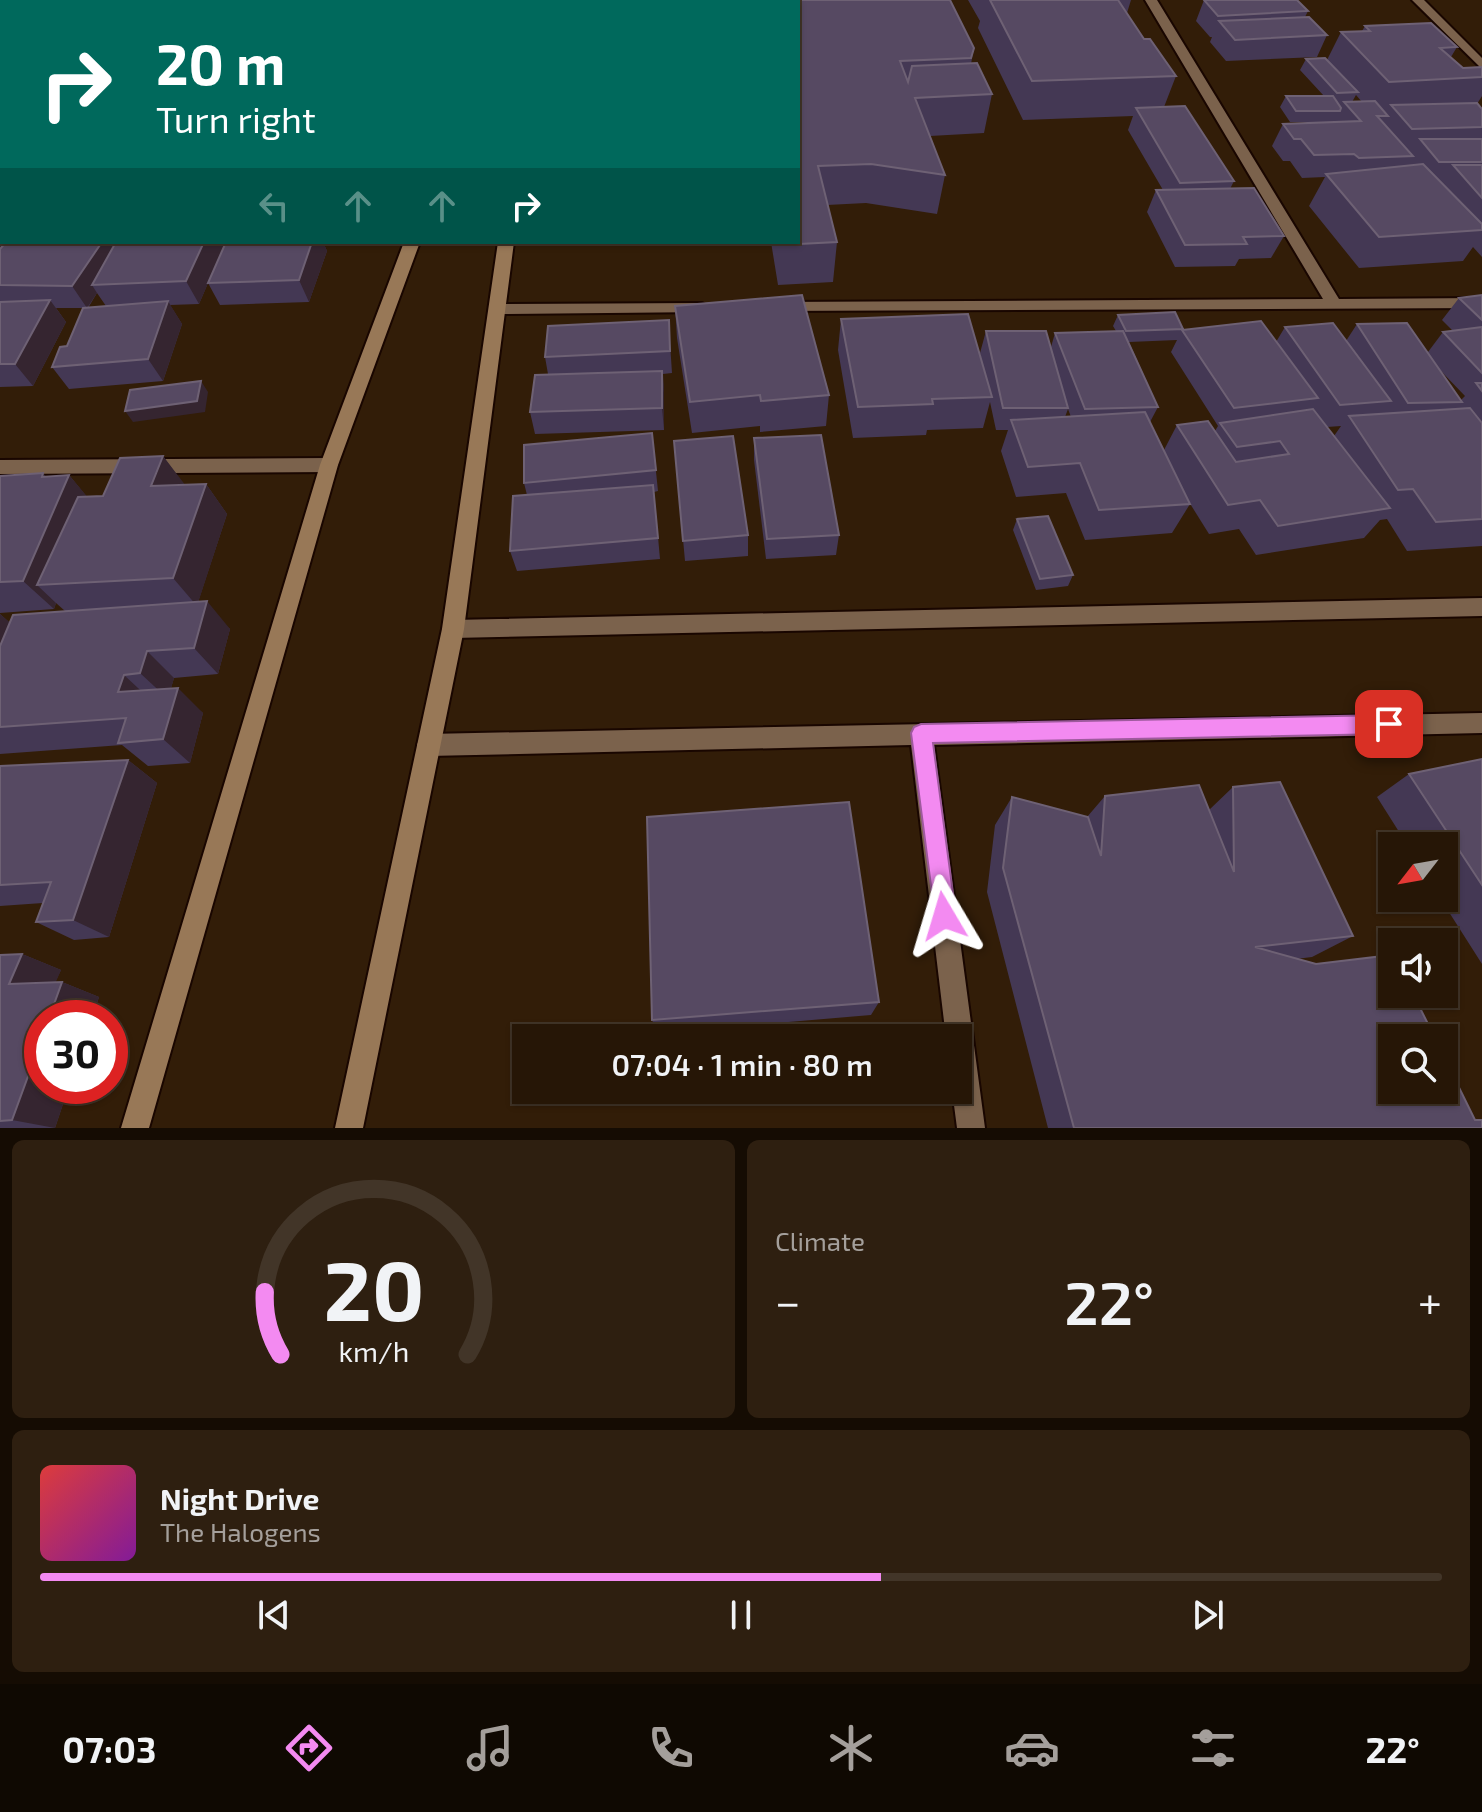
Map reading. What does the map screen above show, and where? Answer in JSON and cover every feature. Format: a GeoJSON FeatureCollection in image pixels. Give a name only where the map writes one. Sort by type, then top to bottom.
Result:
{"type":"FeatureCollection","features":[{"type":"Feature","properties":{"kind":"street"},"geometry":{"type":"LineString","coordinates":[[1151,0],[1334,304]]}},
{"type":"Feature","properties":{"kind":"street"},"geometry":{"type":"LineString","coordinates":[[1418,0],[1482,65]]}},
{"type":"Feature","properties":{"kind":"street"},"geometry":{"type":"LineString","coordinates":[[135,1128],[329,465],[411,244]]}},
{"type":"Feature","properties":{"kind":"street"},"geometry":{"type":"LineString","coordinates":[[349,1128],[453,629],[506,244]]}},
{"type":"Feature","properties":{"kind":"street"},"geometry":{"type":"LineString","coordinates":[[766,307],[1482,303]]}},
{"type":"Feature","properties":{"kind":"street"},"geometry":{"type":"LineString","coordinates":[[498,309],[719,308]]}},
{"type":"Feature","properties":{"kind":"street"},"geometry":{"type":"LineString","coordinates":[[0,467],[329,465]]}},
{"type":"Feature","properties":{"kind":"street"},"geometry":{"type":"LineString","coordinates":[[453,629],[1482,607]]}},
{"type":"Feature","properties":{"kind":"street"},"geometry":{"type":"LineString","coordinates":[[428,745],[1482,723]]}},
{"type":"Feature","properties":{"kind":"street"},"geometry":{"type":"LineString","coordinates":[[921,733],[971,1128]]}},
{"type":"Feature","properties":{"kind":"building"},"geometry":{"type":"Polygon","coordinates":[[[800,0],[950,0],[974,48],[971,58],[900,61],[908,82],[912,66],[977,63],[992,94],[915,98],[945,175],[871,164],[818,166],[837,242],[800,244],[800,0]]]}},
{"type":"Feature","properties":{"kind":"building"},"geometry":{"type":"Polygon","coordinates":[[[990,0],[1118,0],[1144,39],[1150,39],[1176,76],[1032,81],[990,0]]]}},
{"type":"Feature","properties":{"kind":"building"},"geometry":{"type":"Polygon","coordinates":[[[1204,0],[1297,0],[1308,11],[1218,16],[1204,0]]]}},
{"type":"Feature","properties":{"kind":"building"},"geometry":{"type":"Polygon","coordinates":[[[1309,17],[1327,35],[1235,40],[1219,21],[1309,17]]]}},
{"type":"Feature","properties":{"kind":"building"},"geometry":{"type":"Polygon","coordinates":[[[1431,23],[1457,47],[1440,48],[1463,68],[1482,67],[1482,77],[1389,82],[1341,32],[1370,31],[1365,26],[1431,23]]]}},
{"type":"Feature","properties":{"kind":"building"},"geometry":{"type":"Polygon","coordinates":[[[1325,58],[1358,92],[1337,93],[1306,59],[1325,58]]]}},
{"type":"Feature","properties":{"kind":"building"},"geometry":{"type":"Polygon","coordinates":[[[1286,96],[1333,96],[1341,108],[1340,111],[1296,111],[1286,96]]]}},
{"type":"Feature","properties":{"kind":"building"},"geometry":{"type":"Polygon","coordinates":[[[1375,101],[1388,116],[1377,116],[1413,156],[1359,158],[1354,154],[1314,155],[1301,139],[1294,139],[1283,124],[1361,121],[1344,102],[1375,101]]]}},
{"type":"Feature","properties":{"kind":"building"},"geometry":{"type":"Polygon","coordinates":[[[1477,103],[1482,109],[1482,127],[1412,129],[1391,105],[1477,103]]]}},
{"type":"Feature","properties":{"kind":"building"},"geometry":{"type":"Polygon","coordinates":[[[1185,106],[1234,181],[1180,183],[1136,108],[1185,106]]]}},
{"type":"Feature","properties":{"kind":"building"},"geometry":{"type":"Polygon","coordinates":[[[1420,139],[1482,139],[1482,162],[1439,162],[1420,139]]]}},
{"type":"Feature","properties":{"kind":"building"},"geometry":{"type":"Polygon","coordinates":[[[1423,164],[1482,224],[1482,230],[1379,237],[1326,174],[1423,164]]]}},
{"type":"Feature","properties":{"kind":"building"},"geometry":{"type":"Polygon","coordinates":[[[1453,165],[1482,165],[1482,198],[1453,165]]]}},
{"type":"Feature","properties":{"kind":"building"},"geometry":{"type":"Polygon","coordinates":[[[1254,188],[1284,236],[1243,237],[1247,244],[1185,245],[1156,190],[1254,188]]]}},
{"type":"Feature","properties":{"kind":"building"},"geometry":{"type":"Polygon","coordinates":[[[4,244],[101,244],[72,286],[0,285],[0,249],[4,244]]]}},
{"type":"Feature","properties":{"kind":"building"},"geometry":{"type":"Polygon","coordinates":[[[115,244],[203,244],[186,281],[92,285],[115,244]]]}},
{"type":"Feature","properties":{"kind":"building"},"geometry":{"type":"Polygon","coordinates":[[[225,244],[311,244],[299,280],[208,283],[225,244]]]}},
{"type":"Feature","properties":{"kind":"building"},"geometry":{"type":"Polygon","coordinates":[[[802,295],[829,395],[761,401],[760,395],[690,402],[675,306],[802,295]]]}},
{"type":"Feature","properties":{"kind":"building"},"geometry":{"type":"Polygon","coordinates":[[[1482,295],[1482,320],[1459,298],[1482,295]]]}},
{"type":"Feature","properties":{"kind":"building"},"geometry":{"type":"Polygon","coordinates":[[[50,300],[15,364],[0,364],[0,302],[50,300]]]}},
{"type":"Feature","properties":{"kind":"building"},"geometry":{"type":"Polygon","coordinates":[[[168,301],[148,359],[52,367],[60,347],[67,346],[83,308],[168,301]]]}},
{"type":"Feature","properties":{"kind":"building"},"geometry":{"type":"Polygon","coordinates":[[[1175,312],[1183,329],[1126,331],[1118,315],[1175,312]]]}},
{"type":"Feature","properties":{"kind":"building"},"geometry":{"type":"Polygon","coordinates":[[[968,314],[992,397],[932,399],[933,404],[858,407],[841,319],[968,314]]]}},
{"type":"Feature","properties":{"kind":"building"},"geometry":{"type":"Polygon","coordinates":[[[669,320],[670,351],[545,357],[548,326],[669,320]]]}},
{"type":"Feature","properties":{"kind":"building"},"geometry":{"type":"Polygon","coordinates":[[[1261,321],[1318,398],[1234,408],[1182,330],[1261,321]]]}},
{"type":"Feature","properties":{"kind":"building"},"geometry":{"type":"Polygon","coordinates":[[[1333,323],[1391,401],[1340,405],[1285,327],[1333,323]]]}},
{"type":"Feature","properties":{"kind":"building"},"geometry":{"type":"Polygon","coordinates":[[[1407,323],[1462,402],[1408,403],[1357,324],[1407,323]]]}},
{"type":"Feature","properties":{"kind":"building"},"geometry":{"type":"Polygon","coordinates":[[[1482,327],[1482,373],[1443,332],[1482,327]]]}},
{"type":"Feature","properties":{"kind":"building"},"geometry":{"type":"Polygon","coordinates":[[[986,331],[1046,331],[1068,408],[1003,408],[986,331]]]}},
{"type":"Feature","properties":{"kind":"building"},"geometry":{"type":"Polygon","coordinates":[[[1123,331],[1158,407],[1085,409],[1055,333],[1123,331]]]}},
{"type":"Feature","properties":{"kind":"building"},"geometry":{"type":"Polygon","coordinates":[[[662,371],[662,408],[530,412],[535,375],[662,371]]]}},
{"type":"Feature","properties":{"kind":"building"},"geometry":{"type":"Polygon","coordinates":[[[201,381],[197,401],[125,411],[130,390],[201,381]]]}},
{"type":"Feature","properties":{"kind":"building"},"geometry":{"type":"Polygon","coordinates":[[[1470,408],[1482,423],[1482,519],[1436,522],[1413,489],[1398,490],[1349,416],[1470,408]]]}},
{"type":"Feature","properties":{"kind":"building"},"geometry":{"type":"Polygon","coordinates":[[[1313,409],[1390,508],[1278,526],[1260,500],[1228,505],[1177,425],[1208,421],[1236,462],[1289,454],[1280,441],[1237,447],[1220,423],[1313,409]]]}},
{"type":"Feature","properties":{"kind":"building"},"geometry":{"type":"Polygon","coordinates":[[[1145,412],[1190,504],[1099,510],[1080,463],[1028,467],[1011,420],[1145,412]]]}},
{"type":"Feature","properties":{"kind":"building"},"geometry":{"type":"Polygon","coordinates":[[[652,433],[656,470],[524,483],[524,445],[652,433]]]}},
{"type":"Feature","properties":{"kind":"building"},"geometry":{"type":"Polygon","coordinates":[[[821,435],[839,535],[767,539],[754,438],[821,435]]]}},
{"type":"Feature","properties":{"kind":"building"},"geometry":{"type":"Polygon","coordinates":[[[733,436],[748,535],[683,541],[674,441],[733,436]]]}},
{"type":"Feature","properties":{"kind":"building"},"geometry":{"type":"Polygon","coordinates":[[[163,456],[151,486],[206,484],[173,578],[37,585],[78,497],[103,496],[120,458],[163,456]]]}},
{"type":"Feature","properties":{"kind":"building"},"geometry":{"type":"Polygon","coordinates":[[[43,473],[42,477],[69,475],[23,581],[0,582],[0,476],[43,473]]]}},
{"type":"Feature","properties":{"kind":"building"},"geometry":{"type":"Polygon","coordinates":[[[653,485],[658,538],[510,551],[513,496],[653,485]]]}},
{"type":"Feature","properties":{"kind":"building"},"geometry":{"type":"Polygon","coordinates":[[[1048,516],[1073,575],[1040,579],[1017,519],[1048,516]]]}},
{"type":"Feature","properties":{"kind":"building"},"geometry":{"type":"Polygon","coordinates":[[[207,601],[194,648],[147,651],[140,673],[124,675],[118,692],[178,688],[163,739],[118,743],[126,718],[0,727],[0,646],[13,615],[207,601]]]}},
{"type":"Feature","properties":{"kind":"building"},"geometry":{"type":"Polygon","coordinates":[[[1482,759],[1482,885],[1458,849],[1458,832],[1447,832],[1409,774],[1482,759]]]}},
{"type":"Feature","properties":{"kind":"building"},"geometry":{"type":"Polygon","coordinates":[[[128,760],[73,920],[36,922],[51,882],[0,885],[0,766],[128,760]]]}},
{"type":"Feature","properties":{"kind":"building"},"geometry":{"type":"Polygon","coordinates":[[[1280,782],[1353,936],[1255,947],[1316,964],[1378,957],[1378,1008],[1420,1008],[1428,1024],[1378,1024],[1378,1104],[1458,1104],[1458,1085],[1475,1120],[1482,1120],[1482,1128],[1074,1128],[1003,868],[1012,797],[1088,817],[1101,856],[1105,796],[1199,785],[1234,872],[1233,787],[1280,782]]]}},
{"type":"Feature","properties":{"kind":"building"},"geometry":{"type":"Polygon","coordinates":[[[849,802],[879,1002],[652,1020],[647,817],[849,802]]]}},
{"type":"Feature","properties":{"kind":"building"},"geometry":{"type":"Polygon","coordinates":[[[22,954],[9,984],[62,982],[56,1000],[24,1000],[24,1087],[12,1120],[0,1121],[0,955],[22,954]]]}},
{"type":"Feature","properties":{"kind":"route"},"geometry":{"type":"LineString","coordinates":[[944,916],[921,733],[1389,724]]}}]}
